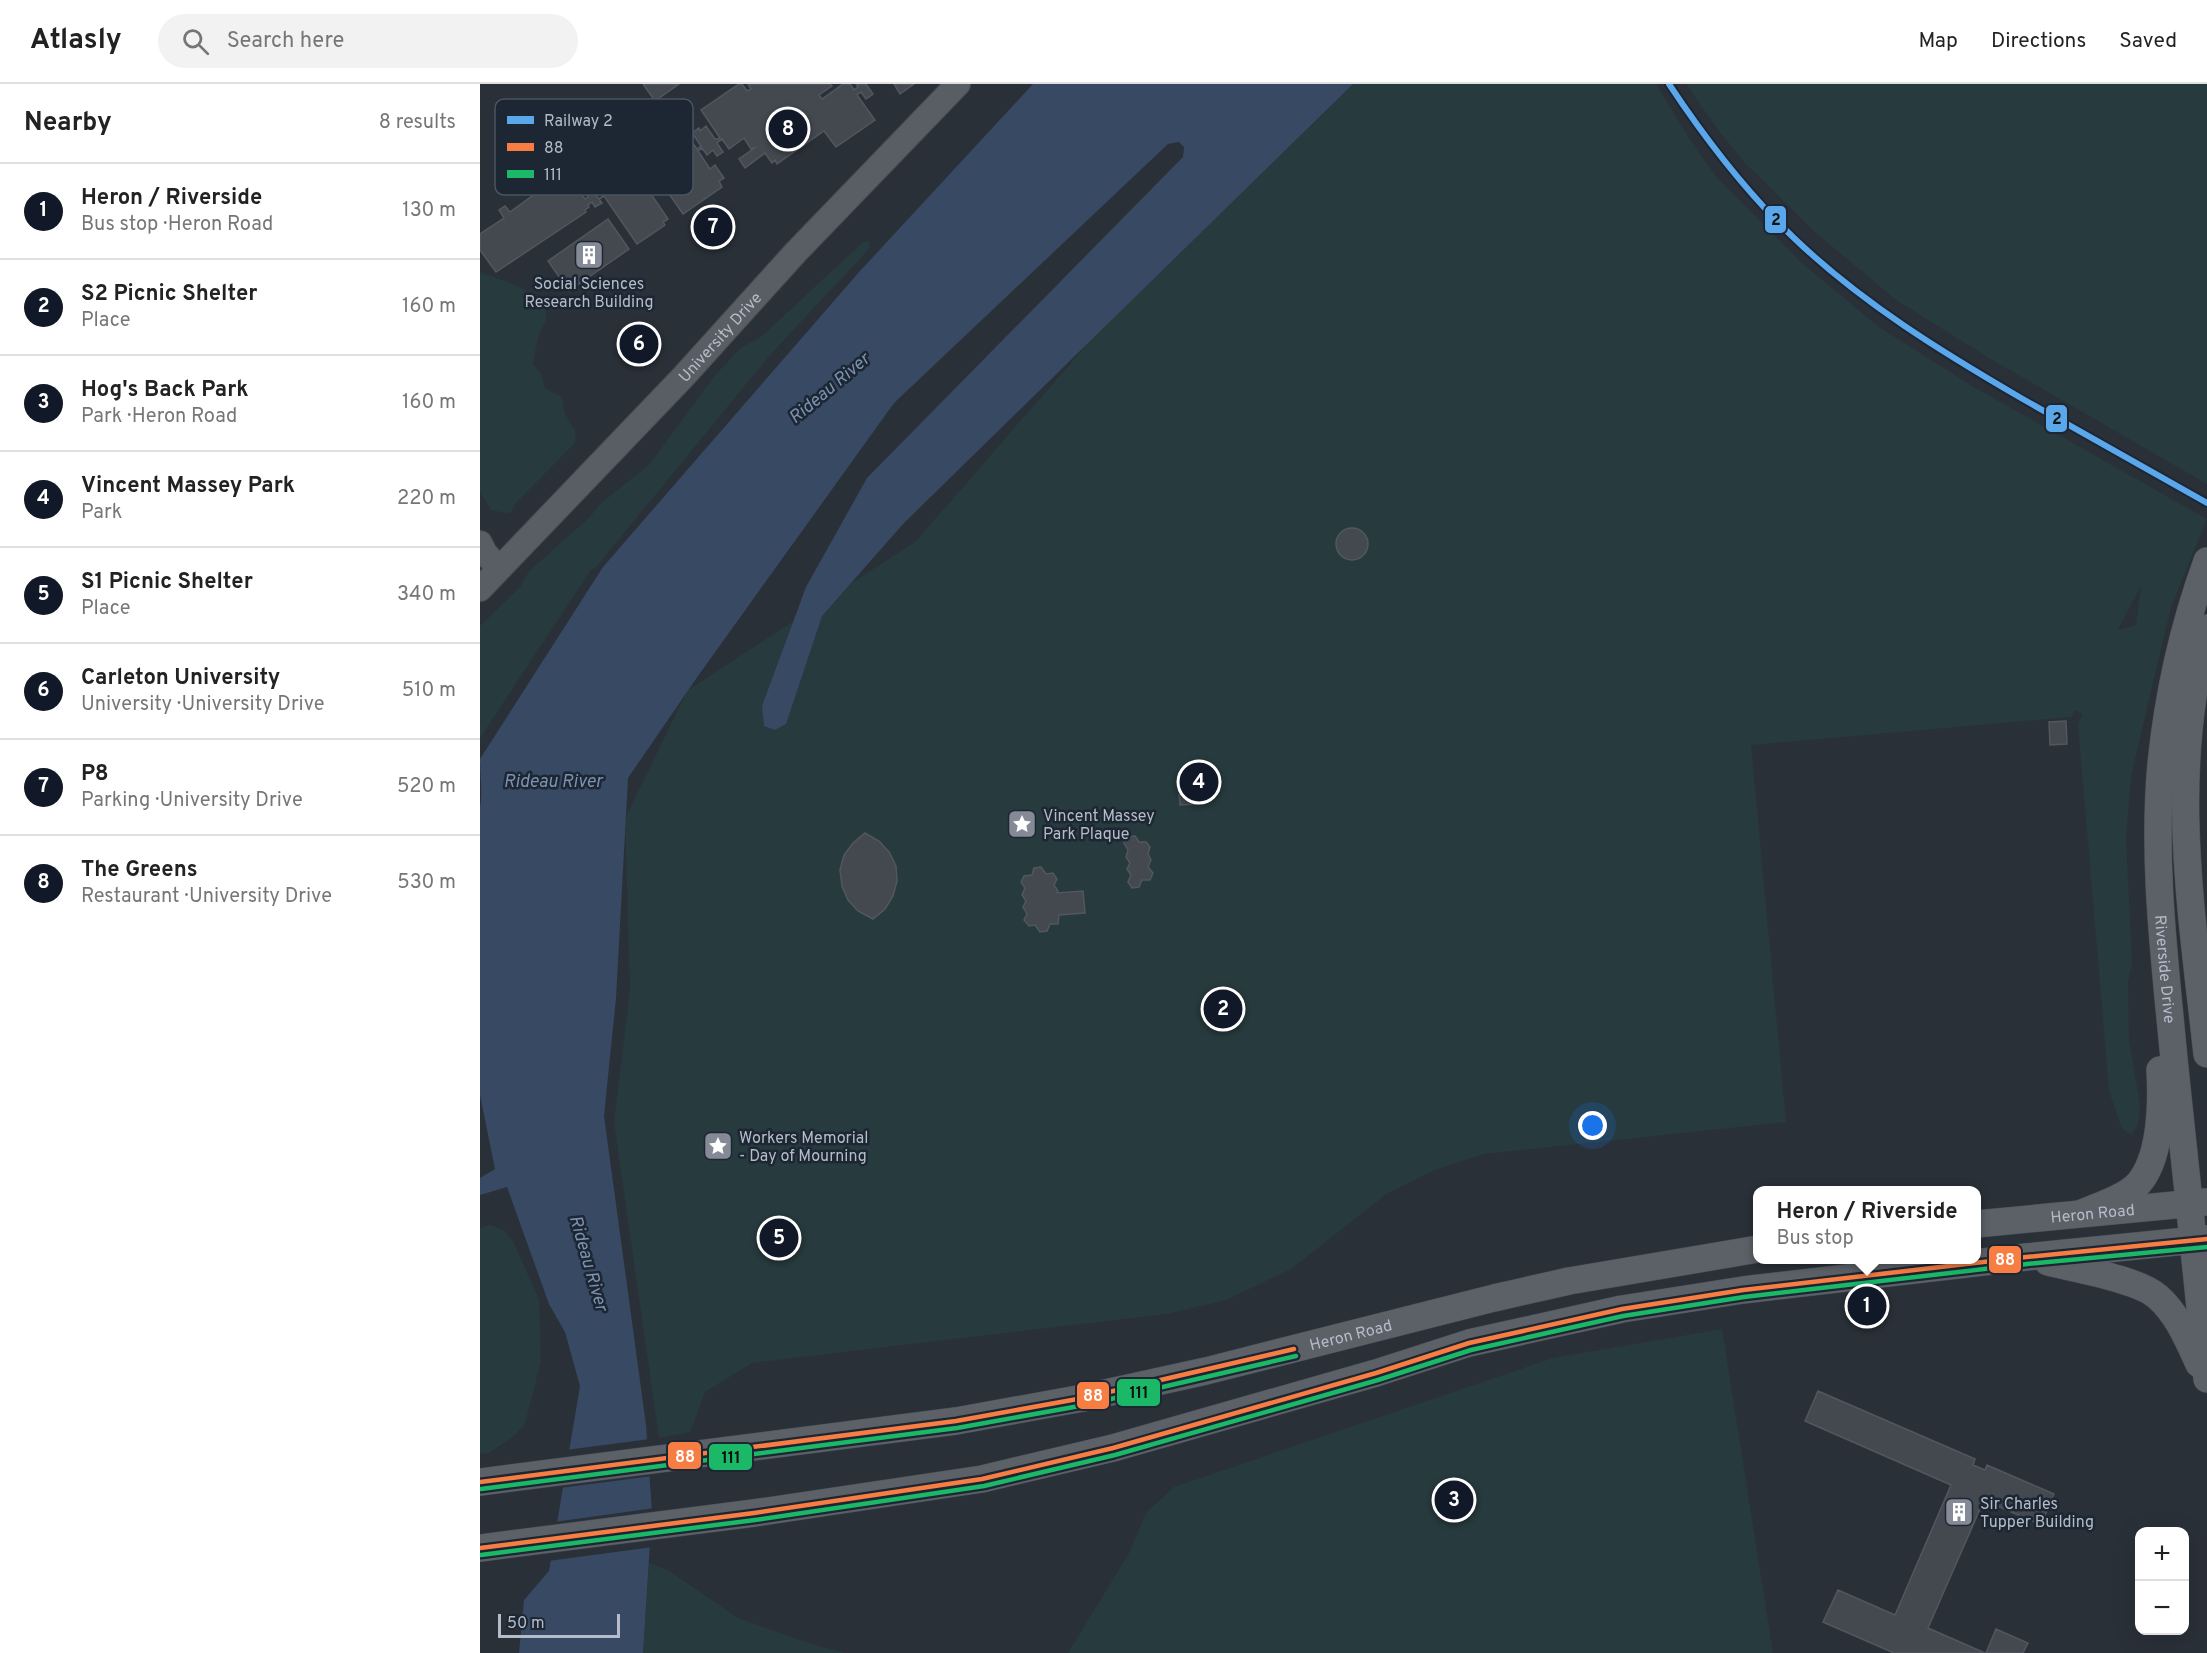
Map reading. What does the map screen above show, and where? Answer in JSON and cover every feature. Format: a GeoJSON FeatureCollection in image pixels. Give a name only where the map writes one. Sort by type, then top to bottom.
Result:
{"type":"FeatureCollection","features":[{"type":"Feature","properties":{"kind":"main road","name":"Riverside Drive"},"geometry":{"type":"LineString","coordinates":[[2204,568],[2173,682],[2161,766],[2159,831],[2164,955],[2198,1203],[2207,1381]]}},
{"type":"Feature","properties":{"kind":"main road","name":"Riverside Drive"},"geometry":{"type":"LineString","coordinates":[[2207,628],[2190,705],[2184,795],[2188,876],[2207,1053]]}},
{"type":"Feature","properties":{"kind":"main road"},"geometry":{"type":"LineString","coordinates":[[2082,1213],[2119,1198],[2142,1180],[2151,1161],[2157,1133],[2161,1094],[2159,1051],[2164,955]]}},
{"type":"Feature","properties":{"kind":"main road","name":"Heron Road"},"geometry":{"type":"LineString","coordinates":[[1981,1224],[2198,1203]]}},
{"type":"Feature","properties":{"kind":"main road"},"geometry":{"type":"LineString","coordinates":[[1981,1262],[2200,1239]]}},
{"type":"Feature","properties":{"kind":"main road","name":"Heron Road"},"geometry":{"type":"LineString","coordinates":[[480,1482],[956,1421],[1072,1400],[1206,1371],[1569,1281],[1753,1250]]}},
{"type":"Feature","properties":{"kind":"main road"},"geometry":{"type":"LineString","coordinates":[[2026,1257],[2128,1282],[2156,1295],[2182,1328],[2207,1381]]}},
{"type":"Feature","properties":{"kind":"main road"},"geometry":{"type":"LineString","coordinates":[[480,1548],[754,1513],[961,1482],[1059,1462],[1222,1417],[1469,1343],[1622,1309],[1743,1290],[1966,1264]]}},
{"type":"Feature","properties":{"kind":"street","name":"University Drive"},"geometry":{"type":"LineString","coordinates":[[480,589],[684,376],[796,252],[958,84]]}},
{"type":"Feature","properties":{"kind":"street"},"geometry":{"type":"LineString","coordinates":[[480,543],[485,553],[499,568]]}},
{"type":"Feature","properties":{"kind":"green space"},"geometry":{"type":"Polygon","coordinates":[[[1353,84],[1656,84],[1690,140],[1718,179],[1802,263],[1879,327],[1972,386],[2207,519],[2171,607],[2131,776],[2126,838],[2132,961],[2128,982],[2129,1040],[2140,1104],[2138,1124],[2132,1134],[2122,1129],[2109,1091],[2078,724],[2082,714],[2075,710],[2071,717],[1751,745],[1786,1122],[1484,1154],[1435,1170],[1388,1193],[1291,1269],[1226,1300],[1167,1314],[752,1363],[705,1392],[690,1432],[659,1438],[614,1122],[630,989],[625,819],[687,691],[916,541],[1097,333],[1353,84]],[[2141,586],[2118,630],[2136,625],[2141,586]]]}},
{"type":"Feature","properties":{"kind":"green space"},"geometry":{"type":"Polygon","coordinates":[[[1686,84],[2207,84],[2207,484],[1989,358],[1896,300],[1815,232],[1744,162],[1686,84]]]}},
{"type":"Feature","properties":{"kind":"green space"},"geometry":{"type":"Polygon","coordinates":[[[863,242],[870,242],[869,249],[770,355],[597,566],[591,570],[480,738],[480,626],[520,587],[529,571],[590,517],[600,504],[649,465],[716,374],[741,348],[762,336],[863,242]]]}},
{"type":"Feature","properties":{"kind":"green space"},"geometry":{"type":"Polygon","coordinates":[[[480,271],[531,294],[544,308],[546,318],[533,365],[541,373],[545,388],[560,396],[564,412],[575,431],[576,442],[516,503],[511,512],[506,513],[491,510],[480,492],[480,271]]]}},
{"type":"Feature","properties":{"kind":"green space"},"geometry":{"type":"Polygon","coordinates":[[[491,1225],[505,1231],[514,1243],[539,1300],[541,1361],[525,1424],[515,1435],[489,1453],[480,1454],[480,1228],[491,1225]]]}},
{"type":"Feature","properties":{"kind":"green space"},"geometry":{"type":"Polygon","coordinates":[[[1722,1329],[1773,1653],[1068,1653],[1129,1553],[1146,1513],[1174,1487],[1553,1358],[1722,1329]]]}},
{"type":"Feature","properties":{"kind":"green space"},"geometry":{"type":"Polygon","coordinates":[[[649,1563],[668,1570],[738,1618],[811,1644],[846,1653],[643,1653],[649,1563]]]}},
{"type":"Feature","properties":{"kind":"water","name":"Rideau River"},"geometry":{"type":"Polygon","coordinates":[[[1033,84],[1353,84],[904,523],[822,616],[786,724],[775,730],[764,726],[762,706],[806,587],[867,478],[1183,157],[1184,147],[1179,142],[1168,144],[894,403],[698,676],[628,778],[616,998],[604,1116],[646,1425],[652,1512],[643,1653],[519,1653],[524,1600],[549,1571],[580,1386],[565,1332],[549,1304],[507,1187],[480,1195],[480,1178],[495,1169],[480,1095],[480,759],[603,567],[860,271],[1033,84]]]}},
{"type":"Feature","properties":{"kind":"pier"},"geometry":{"type":"Polygon","coordinates":[[[650,1439],[653,1476],[560,1488],[566,1450],[650,1439]]]}},
{"type":"Feature","properties":{"kind":"pier"},"geometry":{"type":"Polygon","coordinates":[[[655,1508],[653,1547],[548,1561],[554,1522],[655,1508]]]}},
{"type":"Feature","properties":{"kind":"building"},"geometry":{"type":"Polygon","coordinates":[[[643,84],[679,84],[658,99],[654,99],[643,84]]]}},
{"type":"Feature","properties":{"kind":"building"},"geometry":{"type":"Polygon","coordinates":[[[739,84],[742,84],[747,91],[751,89],[748,84],[830,84],[832,86],[819,95],[822,99],[843,84],[850,84],[854,90],[858,87],[856,84],[866,84],[873,94],[866,99],[861,92],[857,95],[875,120],[836,147],[824,131],[777,164],[775,160],[772,163],[765,153],[745,168],[739,159],[756,147],[751,149],[744,138],[729,149],[722,139],[717,143],[723,152],[717,156],[713,150],[707,155],[702,148],[698,151],[710,169],[715,165],[724,178],[719,181],[722,187],[683,214],[670,195],[693,195],[693,143],[697,149],[701,146],[693,132],[699,128],[700,131],[706,126],[715,139],[720,138],[701,110],[739,84]]]}},
{"type":"Feature","properties":{"kind":"building"},"geometry":{"type":"Polygon","coordinates":[[[894,84],[914,84],[900,94],[894,84]]]}},
{"type":"Feature","properties":{"kind":"building"},"geometry":{"type":"Polygon","coordinates":[[[533,195],[582,195],[585,199],[588,197],[587,195],[596,195],[602,203],[595,207],[592,202],[585,210],[586,212],[496,272],[480,250],[480,234],[504,218],[499,210],[505,206],[510,212],[533,195]]]}},
{"type":"Feature","properties":{"kind":"building"},"geometry":{"type":"Polygon","coordinates":[[[652,195],[668,219],[663,222],[665,225],[637,244],[604,196],[599,199],[603,196],[652,195]]]}},
{"type":"Feature","properties":{"kind":"building","name":"Social Sciences Research Building"},"geometry":{"type":"Polygon","coordinates":[[[608,219],[629,249],[569,291],[548,261],[608,219]]]}},
{"type":"Feature","properties":{"kind":"building"},"geometry":{"type":"Polygon","coordinates":[[[1352,528],[1363,533],[1368,544],[1363,555],[1352,560],[1341,555],[1336,544],[1341,533],[1352,528]]]}},
{"type":"Feature","properties":{"kind":"building"},"geometry":{"type":"Polygon","coordinates":[[[2066,721],[2067,744],[2050,745],[2049,722],[2066,721]]]}},
{"type":"Feature","properties":{"kind":"building"},"geometry":{"type":"Polygon","coordinates":[[[1197,794],[1198,804],[1180,805],[1179,795],[1197,794]]]}},
{"type":"Feature","properties":{"kind":"building"},"geometry":{"type":"Polygon","coordinates":[[[865,833],[879,841],[889,852],[896,866],[897,881],[893,896],[885,909],[873,919],[858,911],[848,900],[842,886],[840,870],[844,855],[865,833]]]}},
{"type":"Feature","properties":{"kind":"building"},"geometry":{"type":"Polygon","coordinates":[[[1135,836],[1139,842],[1146,842],[1150,847],[1148,854],[1151,860],[1148,867],[1153,873],[1150,880],[1142,880],[1139,887],[1132,888],[1128,882],[1131,875],[1127,869],[1130,863],[1126,857],[1128,850],[1124,843],[1127,837],[1135,836]]]}},
{"type":"Feature","properties":{"kind":"building"},"geometry":{"type":"Polygon","coordinates":[[[1041,867],[1046,874],[1053,873],[1057,879],[1054,885],[1057,893],[1083,891],[1085,913],[1059,915],[1058,924],[1050,924],[1047,931],[1040,932],[1035,925],[1029,926],[1024,920],[1027,914],[1023,907],[1026,901],[1022,895],[1025,888],[1021,882],[1024,876],[1032,875],[1034,868],[1041,867]]]}},
{"type":"Feature","properties":{"kind":"building"},"geometry":{"type":"Polygon","coordinates":[[[1218,992],[1232,995],[1237,1008],[1230,1012],[1230,1017],[1225,1017],[1223,1025],[1218,1026],[1206,1019],[1203,1009],[1212,1009],[1210,1000],[1220,1001],[1218,992]]]}},
{"type":"Feature","properties":{"kind":"building"},"geometry":{"type":"Polygon","coordinates":[[[778,1225],[787,1229],[792,1237],[792,1242],[787,1243],[785,1251],[775,1250],[766,1239],[766,1234],[775,1234],[773,1226],[778,1225]]]}},
{"type":"Feature","properties":{"kind":"building","name":"Sir Charles Tupper Building"},"geometry":{"type":"Polygon","coordinates":[[[1818,1391],[1975,1459],[1973,1465],[1985,1470],[1987,1465],[2054,1494],[2041,1525],[1984,1500],[1928,1628],[1985,1653],[1894,1653],[1823,1622],[1838,1590],[1895,1615],[1951,1485],[1805,1421],[1818,1391]]]}},
{"type":"Feature","properties":{"kind":"building"},"geometry":{"type":"Polygon","coordinates":[[[1996,1629],[2028,1643],[2023,1653],[1986,1653],[1996,1629]]]}},
{"type":"Feature","properties":{"kind":"rail line","name":"2"},"geometry":{"type":"LineString","coordinates":[[1669,84],[1697,125],[1743,184],[1795,239],[1847,284],[1903,325],[1962,363],[2207,503]]}},
{"type":"Feature","properties":{"kind":"transit line","name":"88"},"geometry":{"type":"LineString","coordinates":[[1981,1262],[2207,1239]]}},
{"type":"Feature","properties":{"kind":"transit line","name":"111"},"geometry":{"type":"LineString","coordinates":[[481,1555],[755,1520],[984,1486],[1115,1455],[1378,1380],[1471,1350],[1623,1316],[1744,1297],[2027,1264],[2207,1247]]}},
{"type":"Feature","properties":{"kind":"transit line","name":"88"},"geometry":{"type":"LineString","coordinates":[[480,1548],[754,1513],[982,1479],[1113,1448],[1376,1373],[1469,1343],[1622,1309],[1743,1290],[1966,1264]]}},
{"type":"Feature","properties":{"kind":"transit line","name":"88"},"geometry":{"type":"LineString","coordinates":[[480,1482],[956,1421],[1083,1398],[1294,1349]]}},
{"type":"Feature","properties":{"kind":"transit line","name":"111"},"geometry":{"type":"LineString","coordinates":[[481,1489],[957,1428],[1085,1405],[1296,1356]]}},
{"type":"Feature","properties":{"kind":"place","name":"The Greens"},"geometry":{"type":"Point","coordinates":[788,129]}},
{"type":"Feature","properties":{"kind":"place","name":"P8"},"geometry":{"type":"Point","coordinates":[713,227]}},
{"type":"Feature","properties":{"kind":"place","name":"Social Sciences Research Building"},"geometry":{"type":"Point","coordinates":[589,255]}},
{"type":"Feature","properties":{"kind":"place","name":"Carleton University"},"geometry":{"type":"Point","coordinates":[639,344]}},
{"type":"Feature","properties":{"kind":"place","name":"Vincent Massey Park"},"geometry":{"type":"Point","coordinates":[1199,782]}},
{"type":"Feature","properties":{"kind":"place","name":"Vincent Massey Park Plaque"},"geometry":{"type":"Point","coordinates":[1022,824]}},
{"type":"Feature","properties":{"kind":"place","name":"S2 Picnic Shelter"},"geometry":{"type":"Point","coordinates":[1223,1009]}},
{"type":"Feature","properties":{"kind":"place","name":"Workers Memorial - Day of Mourning"},"geometry":{"type":"Point","coordinates":[718,1146]}},
{"type":"Feature","properties":{"kind":"place","name":"S1 Picnic Shelter"},"geometry":{"type":"Point","coordinates":[779,1238]}},
{"type":"Feature","properties":{"kind":"place","name":"Heron / Riverside"},"geometry":{"type":"Point","coordinates":[1867,1306]}},
{"type":"Feature","properties":{"kind":"place","name":"Hog's Back Park"},"geometry":{"type":"Point","coordinates":[1454,1500]}},
{"type":"Feature","properties":{"kind":"place","name":"Sir Charles Tupper Building"},"geometry":{"type":"Point","coordinates":[1959,1512]}}]}
